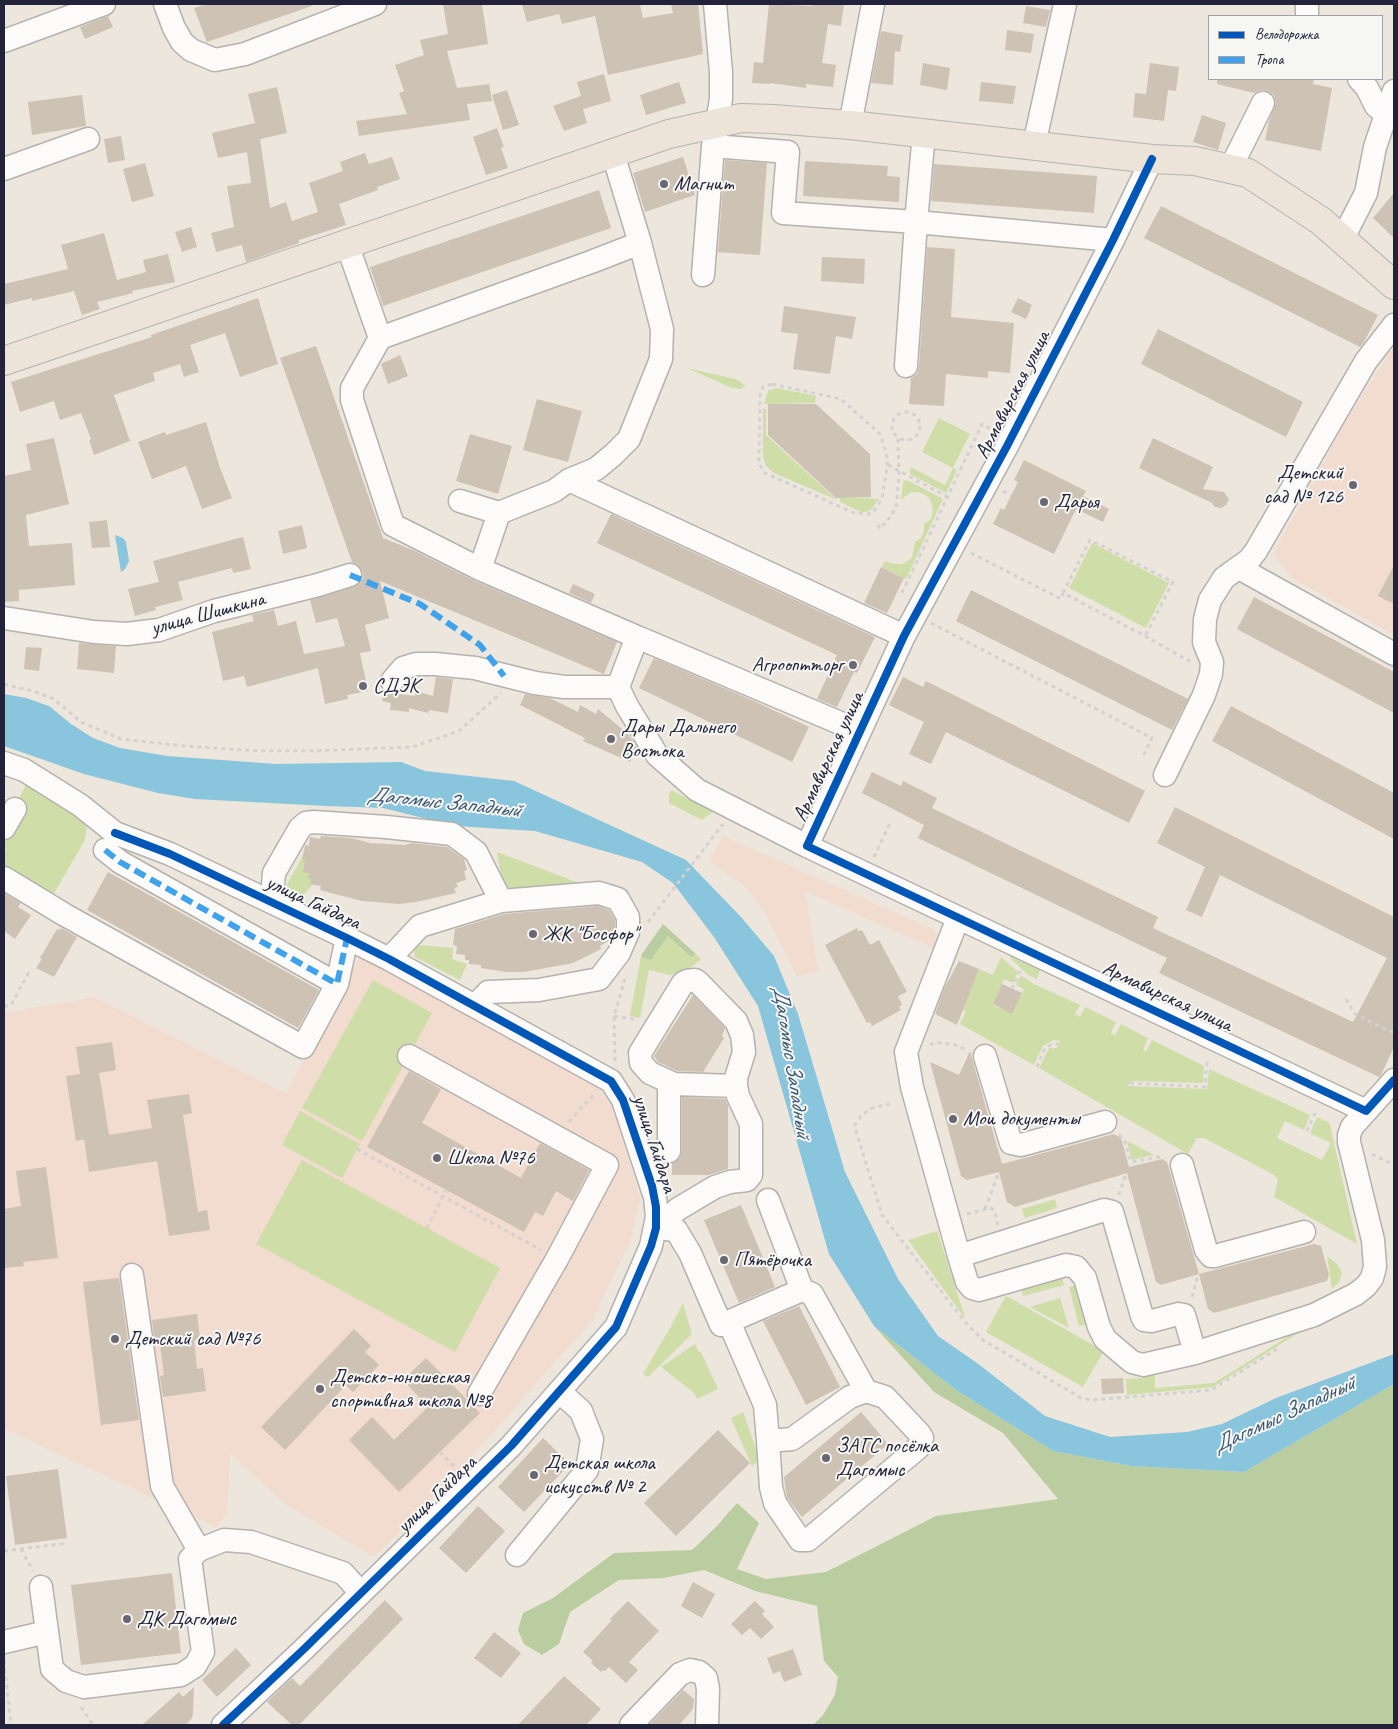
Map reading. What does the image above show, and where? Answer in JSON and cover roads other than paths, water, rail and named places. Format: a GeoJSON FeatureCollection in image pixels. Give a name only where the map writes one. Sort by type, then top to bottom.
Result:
{"type":"FeatureCollection","features":[{"type":"Feature","properties":{"kind":"main road"},"geometry":{"type":"LineString","coordinates":[[4,361],[669,134],[715,135],[741,118],[850,125],[1152,159],[1195,161],[1248,173],[1321,221],[1394,286]]}},
{"type":"Feature","properties":{"kind":"street"},"geometry":{"type":"LineString","coordinates":[[4,41],[104,4]]}},
{"type":"Feature","properties":{"kind":"street"},"geometry":{"type":"LineString","coordinates":[[165,4],[174,28],[182,42],[191,50],[215,60],[245,54],[375,4]]}},
{"type":"Feature","properties":{"kind":"street"},"geometry":{"type":"LineString","coordinates":[[703,275],[715,135],[721,99],[721,72],[715,4]]}},
{"type":"Feature","properties":{"kind":"street"},"geometry":{"type":"LineString","coordinates":[[850,125],[873,4]]}},
{"type":"Feature","properties":{"kind":"street"},"geometry":{"type":"LineString","coordinates":[[1034,145],[1065,4]]}},
{"type":"Feature","properties":{"kind":"street"},"geometry":{"type":"LineString","coordinates":[[1360,80],[1367,88],[1376,106],[1387,114]]}},
{"type":"Feature","properties":{"kind":"street"},"geometry":{"type":"LineString","coordinates":[[1342,240],[1366,193],[1375,147],[1394,91]]}},
{"type":"Feature","properties":{"kind":"street"},"geometry":{"type":"LineString","coordinates":[[1230,169],[1263,104]]}},
{"type":"Feature","properties":{"kind":"street"},"geometry":{"type":"LineString","coordinates":[[906,366],[924,133]]}},
{"type":"Feature","properties":{"kind":"street"},"geometry":{"type":"LineString","coordinates":[[715,135],[788,152],[783,212],[1113,240]]}},
{"type":"Feature","properties":{"kind":"street"},"geometry":{"type":"LineString","coordinates":[[4,169],[88,139]]}},
{"type":"Feature","properties":{"kind":"street"},"geometry":{"type":"LineString","coordinates":[[460,501],[499,513],[554,491],[570,480],[596,469],[613,456],[629,438],[661,359],[662,329],[640,243],[613,154]]}},
{"type":"Feature","properties":{"kind":"street","name":"Армавирская улица"},"geometry":{"type":"LineString","coordinates":[[1152,159],[1113,240],[1011,439],[896,631],[859,731],[807,846],[1366,1111]]}},
{"type":"Feature","properties":{"kind":"street"},"geometry":{"type":"LineString","coordinates":[[640,243],[380,338],[352,388],[352,400],[393,525],[480,569],[859,731]]}},
{"type":"Feature","properties":{"kind":"street"},"geometry":{"type":"LineString","coordinates":[[347,244],[380,338]]}},
{"type":"Feature","properties":{"kind":"street"},"geometry":{"type":"LineString","coordinates":[[1165,776],[1204,695],[1211,674],[1212,662],[1204,642],[1205,619],[1210,600],[1224,578],[1249,560],[1256,552],[1366,361],[1394,325]]}},
{"type":"Feature","properties":{"kind":"street"},"geometry":{"type":"LineString","coordinates":[[570,480],[896,631]]}},
{"type":"Feature","properties":{"kind":"street"},"geometry":{"type":"LineString","coordinates":[[480,569],[499,513]]}},
{"type":"Feature","properties":{"kind":"street"},"geometry":{"type":"LineString","coordinates":[[1238,568],[1394,654]]}},
{"type":"Feature","properties":{"kind":"street","name":"улица Шишкина"},"geometry":{"type":"LineString","coordinates":[[4,618],[94,632],[127,634],[159,630],[214,611],[318,586],[350,575]]}},
{"type":"Feature","properties":{"kind":"street"},"geometry":{"type":"LineString","coordinates":[[637,637],[618,687],[627,706],[657,755],[697,790],[807,846]]}},
{"type":"Feature","properties":{"kind":"street"},"geometry":{"type":"LineString","coordinates":[[392,681],[403,668],[416,664],[435,664],[475,668],[535,683],[564,687],[618,687]]}},
{"type":"Feature","properties":{"kind":"street"},"geometry":{"type":"LineString","coordinates":[[4,763],[24,770],[80,805],[110,841],[120,862],[336,984]]}},
{"type":"Feature","properties":{"kind":"street"},"geometry":{"type":"LineString","coordinates":[[275,904],[274,873],[300,828],[306,823],[314,822],[452,834],[476,852],[501,901]]}},
{"type":"Feature","properties":{"kind":"street","name":"улица Гайдара"},"geometry":{"type":"LineString","coordinates":[[110,841],[170,854],[347,938],[389,959],[611,1081],[623,1100],[652,1186],[656,1207],[656,1228],[651,1246],[616,1327],[511,1446],[223,1725]]}},
{"type":"Feature","properties":{"kind":"street"},"geometry":{"type":"LineString","coordinates":[[4,878],[303,1047],[336,984],[347,938]]}},
{"type":"Feature","properties":{"kind":"street"},"geometry":{"type":"LineString","coordinates":[[389,959],[420,926],[501,901],[599,892],[618,899],[628,917],[628,932],[618,953],[599,979],[539,990],[488,992],[475,1006]]}},
{"type":"Feature","properties":{"kind":"street"},"geometry":{"type":"LineString","coordinates":[[958,918],[906,1052],[912,1086],[967,1282],[972,1288],[979,1290],[1066,1265],[1076,1267],[1084,1278],[1099,1327],[1105,1339],[1132,1362],[1143,1365],[1195,1353],[1314,1315],[1356,1294],[1366,1286],[1372,1278],[1375,1267],[1373,1240],[1349,1142],[1352,1127],[1394,1081]]}},
{"type":"Feature","properties":{"kind":"street"},"geometry":{"type":"LineString","coordinates":[[656,1228],[678,1209],[715,1187],[730,1182],[743,1181],[751,1175],[751,1124],[736,1086],[737,1074],[744,1052],[740,1027],[731,1015],[698,982],[691,980],[684,983],[640,1054],[641,1063],[646,1070],[669,1082],[683,1085],[736,1086]]}},
{"type":"Feature","properties":{"kind":"street"},"geometry":{"type":"LineString","coordinates":[[978,1054],[1011,1143],[1020,1145],[1111,1128]]}},
{"type":"Feature","properties":{"kind":"street"},"geometry":{"type":"LineString","coordinates":[[409,1056],[607,1165],[557,1259],[479,1394]]}},
{"type":"Feature","properties":{"kind":"street"},"geometry":{"type":"LineString","coordinates":[[669,1082],[669,1151]]}},
{"type":"Feature","properties":{"kind":"street"},"geometry":{"type":"LineString","coordinates":[[1174,1162],[1206,1250],[1211,1256],[1304,1232]]}},
{"type":"Feature","properties":{"kind":"street"},"geometry":{"type":"LineString","coordinates":[[768,1200],[802,1290]]}},
{"type":"Feature","properties":{"kind":"street"},"geometry":{"type":"LineString","coordinates":[[959,1256],[1104,1210],[1112,1212],[1144,1320],[1152,1321],[1178,1314],[1184,1315],[1195,1353]]}},
{"type":"Feature","properties":{"kind":"street"},"geometry":{"type":"LineString","coordinates":[[656,1228],[676,1230],[690,1253],[721,1326],[802,1290],[812,1294],[866,1391]]}},
{"type":"Feature","properties":{"kind":"street"},"geometry":{"type":"LineString","coordinates":[[132,1275],[162,1486],[199,1550]]}},
{"type":"Feature","properties":{"kind":"street"},"geometry":{"type":"LineString","coordinates":[[729,1322],[765,1405],[771,1487],[775,1502],[800,1540],[808,1540],[918,1448],[922,1438],[885,1397],[866,1391],[850,1397],[792,1439],[768,1441]]}},
{"type":"Feature","properties":{"kind":"street"},"geometry":{"type":"LineString","coordinates":[[517,1555],[588,1470],[592,1439],[580,1411],[560,1392]]}},
{"type":"Feature","properties":{"kind":"street"},"geometry":{"type":"LineString","coordinates":[[41,1587],[52,1669],[66,1681],[84,1687],[181,1675],[196,1666],[203,1652],[190,1559],[199,1550],[224,1540],[251,1542],[343,1573],[361,1593]]}},
{"type":"Feature","properties":{"kind":"street"},"geometry":{"type":"LineString","coordinates":[[4,1642],[47,1632]]}},
{"type":"Feature","properties":{"kind":"street"},"geometry":{"type":"LineString","coordinates":[[631,1725],[680,1674],[690,1670],[699,1672],[706,1678],[708,1689],[707,1725]]}},
{"type":"Feature","properties":{"kind":"water"},"geometry":{"type":"Polygon","coordinates":[[[115,535],[123,538],[126,542],[129,561],[121,572],[115,535]]]}},
{"type":"Feature","properties":{"kind":"water","name":"Дагомыс Западный"},"geometry":{"type":"Polygon","coordinates":[[[4,694],[26,698],[49,706],[71,724],[93,738],[120,748],[167,756],[276,764],[401,762],[425,771],[514,781],[686,860],[741,917],[774,956],[798,1014],[845,1172],[898,1279],[938,1336],[977,1363],[1045,1416],[1110,1437],[1187,1432],[1222,1424],[1276,1398],[1394,1354],[1394,1384],[1244,1472],[1131,1466],[1053,1451],[956,1390],[874,1326],[829,1254],[758,1006],[714,937],[673,883],[642,862],[535,831],[455,826],[383,808],[195,799],[158,793],[84,774],[4,746],[4,694]]]}},
{"type":"Feature","properties":{"kind":"place","name":"Магнит"},"geometry":{"type":"Point","coordinates":[664,184]}},
{"type":"Feature","properties":{"kind":"place","name":"Детский сад № 126"},"geometry":{"type":"Point","coordinates":[1353,485]}},
{"type":"Feature","properties":{"kind":"place","name":"Дарья"},"geometry":{"type":"Point","coordinates":[1044,502]}},
{"type":"Feature","properties":{"kind":"place","name":"Агрооптторг"},"geometry":{"type":"Point","coordinates":[853,665]}},
{"type":"Feature","properties":{"kind":"place","name":"СДЭК"},"geometry":{"type":"Point","coordinates":[363,686]}},
{"type":"Feature","properties":{"kind":"place","name":"Дары Дальнего Востока"},"geometry":{"type":"Point","coordinates":[611,739]}},
{"type":"Feature","properties":{"kind":"place","name":"ЖК \"Босфор\""},"geometry":{"type":"Point","coordinates":[533,934]}},
{"type":"Feature","properties":{"kind":"place","name":"Мои документы"},"geometry":{"type":"Point","coordinates":[953,1119]}},
{"type":"Feature","properties":{"kind":"place","name":"Школа №76"},"geometry":{"type":"Point","coordinates":[437,1158]}},
{"type":"Feature","properties":{"kind":"place","name":"Пятёрочка"},"geometry":{"type":"Point","coordinates":[724,1260]}},
{"type":"Feature","properties":{"kind":"place","name":"Детский сад №76"},"geometry":{"type":"Point","coordinates":[115,1339]}},
{"type":"Feature","properties":{"kind":"place","name":"Детско-юношеская спортивная школа №8"},"geometry":{"type":"Point","coordinates":[320,1389]}},
{"type":"Feature","properties":{"kind":"place","name":"ЗАГС посёлка Дагомыс"},"geometry":{"type":"Point","coordinates":[826,1458]}},
{"type":"Feature","properties":{"kind":"place","name":"Детская школа искусств № 2"},"geometry":{"type":"Point","coordinates":[534,1475]}},
{"type":"Feature","properties":{"kind":"place","name":"ДК Дагомыс"},"geometry":{"type":"Point","coordinates":[127,1619]}}]}
